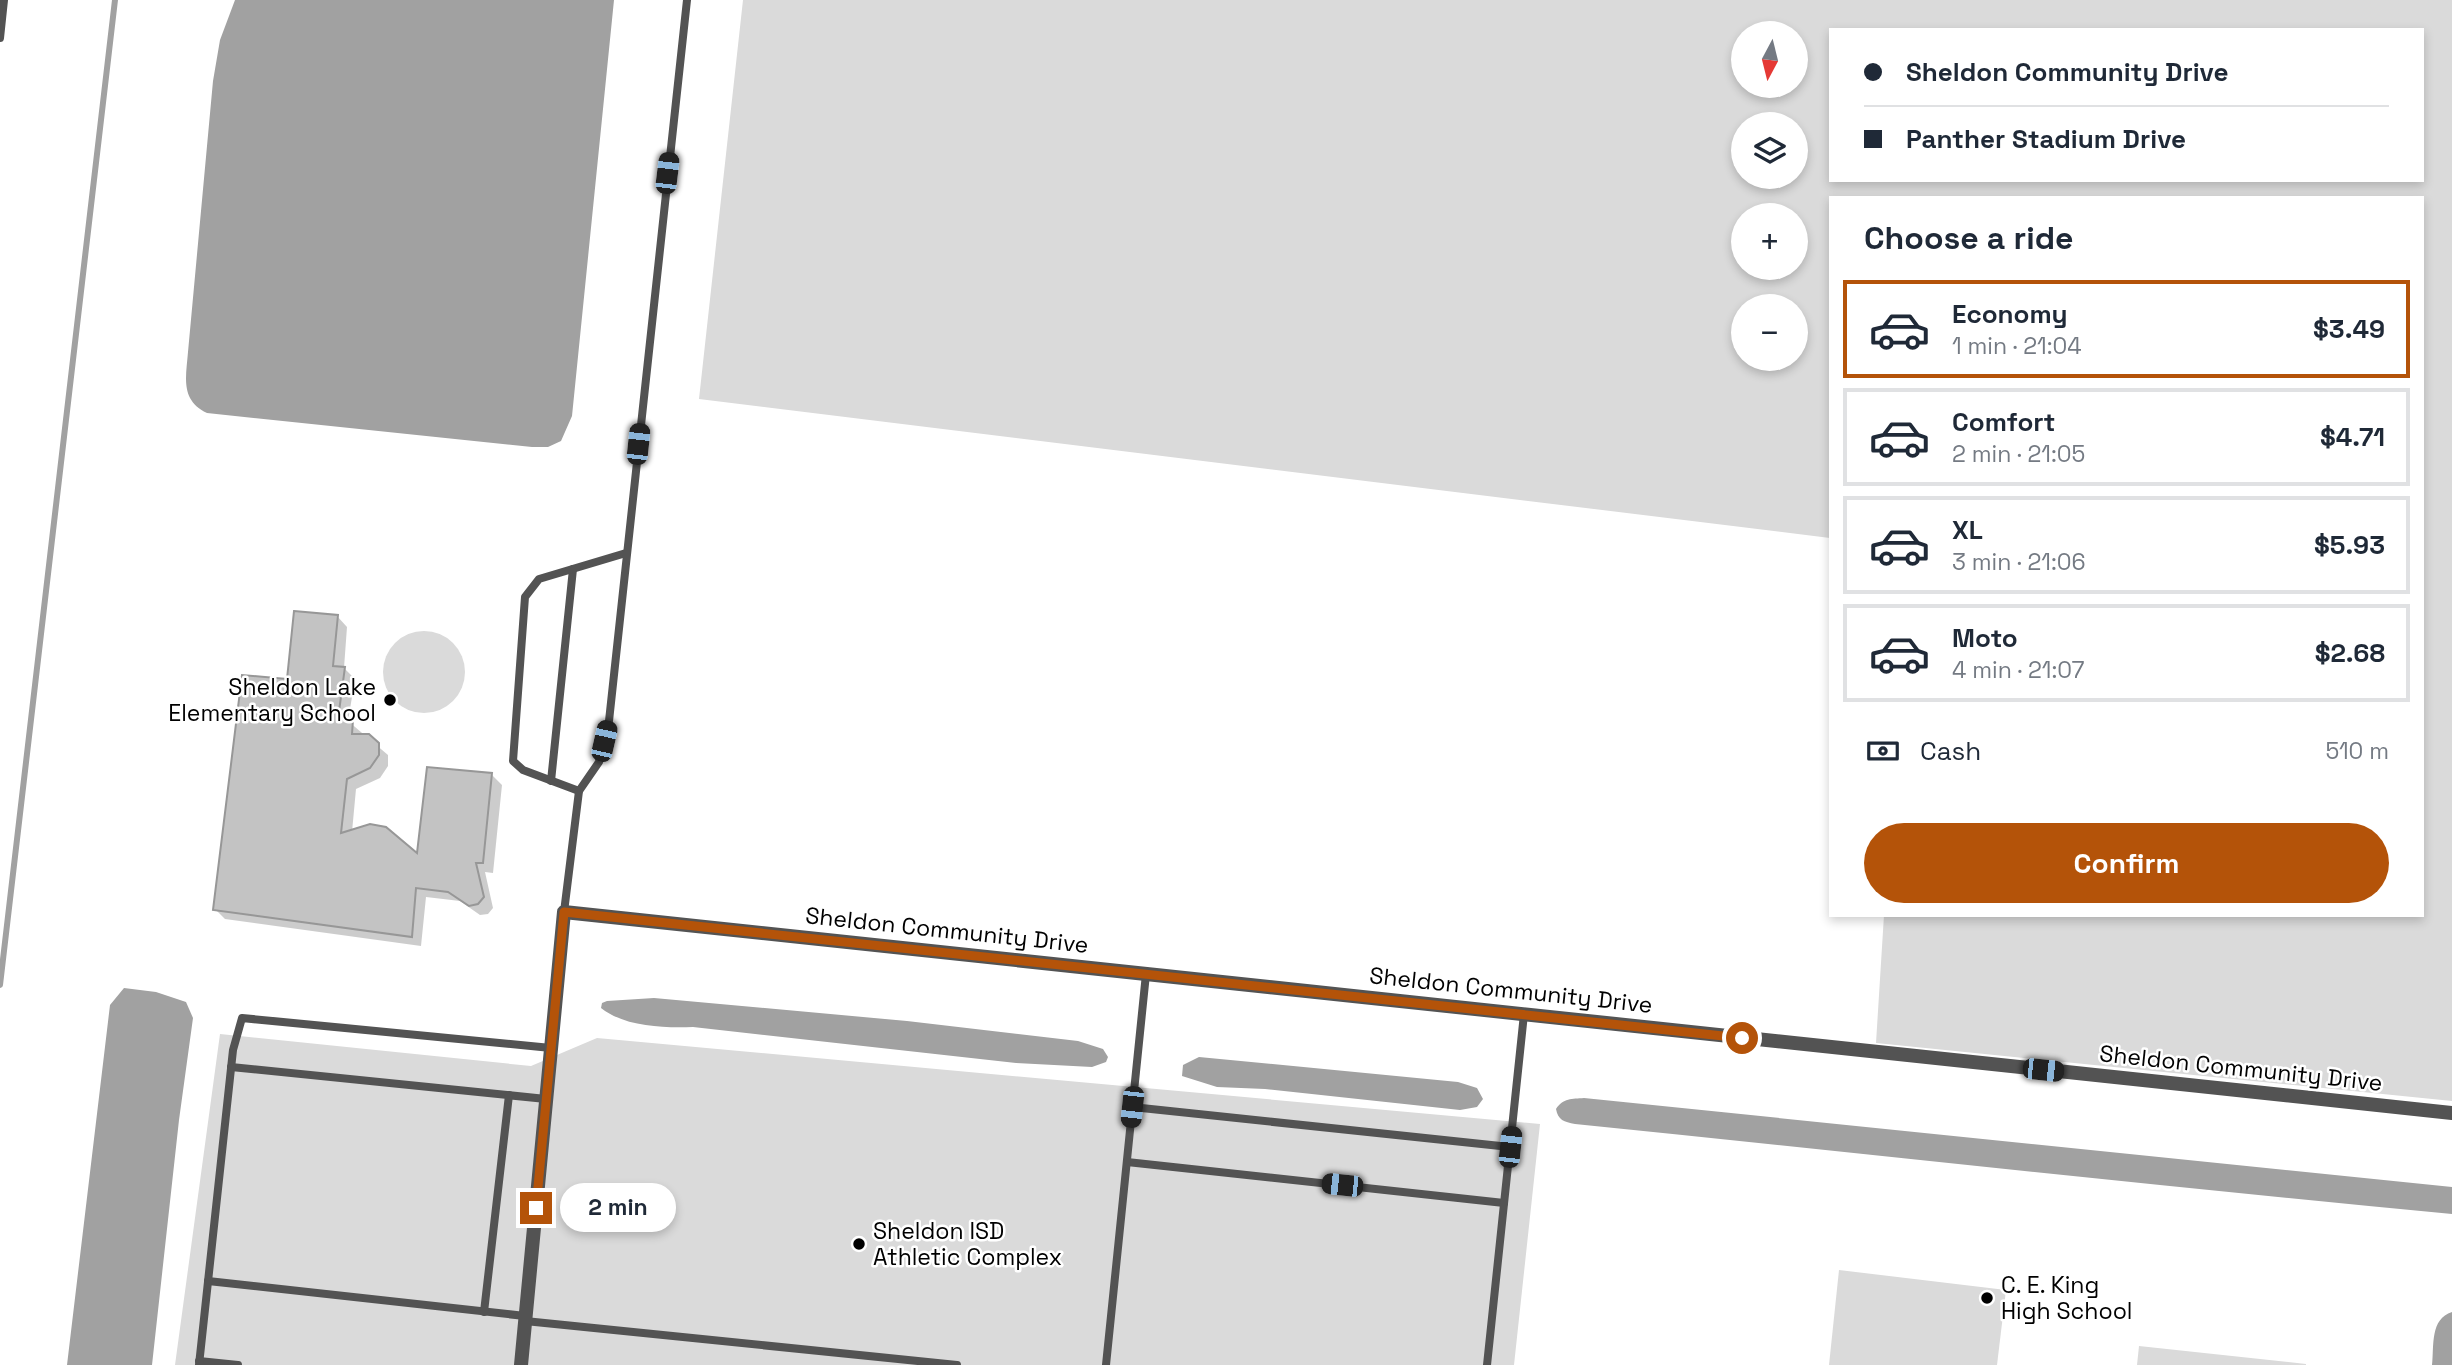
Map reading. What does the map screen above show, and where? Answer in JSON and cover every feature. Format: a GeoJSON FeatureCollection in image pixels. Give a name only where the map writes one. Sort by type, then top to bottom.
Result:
{"type":"FeatureCollection","features":[{"type":"Feature","properties":{"kind":"street","name":"Sheldon Community Drive"},"geometry":{"type":"LineString","coordinates":[[564,912],[2452,1113]]}},
{"type":"Feature","properties":{"kind":"street"},"geometry":{"type":"LineString","coordinates":[[520,1365],[564,912]]}},
{"type":"Feature","properties":{"kind":"lane"},"geometry":{"type":"LineString","coordinates":[[0,38],[4,0]]}},
{"type":"Feature","properties":{"kind":"lane"},"geometry":{"type":"LineString","coordinates":[[564,912],[579,791],[599,762],[609,721],[687,0]]}},
{"type":"Feature","properties":{"kind":"lane"},"geometry":{"type":"LineString","coordinates":[[579,791],[523,771],[513,761],[525,597],[539,579],[626,553]]}},
{"type":"Feature","properties":{"kind":"lane"},"geometry":{"type":"LineString","coordinates":[[551,781],[573,569]]}},
{"type":"Feature","properties":{"kind":"lane"},"geometry":{"type":"LineString","coordinates":[[1106,1365],[1146,974]]}},
{"type":"Feature","properties":{"kind":"lane"},"geometry":{"type":"LineString","coordinates":[[1487,1365],[1524,1014]]}},
{"type":"Feature","properties":{"kind":"lane"},"geometry":{"type":"LineString","coordinates":[[238,1365],[199,1363],[231,1067],[242,1018],[551,1048]]}},
{"type":"Feature","properties":{"kind":"lane"},"geometry":{"type":"LineString","coordinates":[[231,1067],[546,1099]]}},
{"type":"Feature","properties":{"kind":"lane"},"geometry":{"type":"LineString","coordinates":[[484,1312],[509,1095]]}},
{"type":"Feature","properties":{"kind":"lane"},"geometry":{"type":"LineString","coordinates":[[1132,1107],[1510,1147]]}},
{"type":"Feature","properties":{"kind":"lane"},"geometry":{"type":"LineString","coordinates":[[1127,1161],[1504,1203]]}},
{"type":"Feature","properties":{"kind":"lane"},"geometry":{"type":"LineString","coordinates":[[208,1281],[525,1319],[957,1365]]}},
{"type":"Feature","properties":{"kind":"shaded area"},"geometry":{"type":"Polygon","coordinates":[[[235,0],[614,0],[572,416],[561,441],[548,447],[532,447],[207,413],[192,402],[187,387],[186,370],[213,81],[220,40],[235,0]]]}},
{"type":"Feature","properties":{"kind":"shaded area"},"geometry":{"type":"Polygon","coordinates":[[[743,0],[2452,0],[2452,1101],[1876,1043],[1884,917],[2424,917],[2424,196],[1829,196],[1829,538],[699,399],[743,0]]]}},
{"type":"Feature","properties":{"kind":"shaded area"},"geometry":{"type":"Polygon","coordinates":[[[424,631],[440,634],[453,643],[462,656],[465,672],[462,688],[453,701],[440,710],[424,713],[408,710],[395,701],[386,688],[383,672],[386,656],[395,643],[408,634],[424,631]]]}},
{"type":"Feature","properties":{"kind":"shaded area"},"geometry":{"type":"Polygon","coordinates":[[[124,988],[156,992],[186,1002],[193,1018],[152,1365],[67,1365],[110,1005],[124,988]]]}},
{"type":"Feature","properties":{"kind":"shaded area"},"geometry":{"type":"Polygon","coordinates":[[[654,998],[907,1021],[1078,1041],[1103,1049],[1108,1057],[1106,1062],[1092,1067],[1016,1063],[693,1027],[645,1025],[621,1019],[601,1008],[602,1003],[607,1001],[654,998]]]}},
{"type":"Feature","properties":{"kind":"shaded area","name":"Sheldon ISD Athletic Complex"},"geometry":{"type":"Polygon","coordinates":[[[220,1034],[531,1066],[597,1038],[1540,1124],[1514,1365],[175,1365],[220,1034]]]}},
{"type":"Feature","properties":{"kind":"shaded area"},"geometry":{"type":"Polygon","coordinates":[[[1199,1057],[1458,1082],[1477,1088],[1483,1099],[1477,1107],[1460,1110],[1265,1089],[1217,1087],[1182,1076],[1183,1065],[1199,1057]]]}},
{"type":"Feature","properties":{"kind":"shaded area"},"geometry":{"type":"Polygon","coordinates":[[[1584,1098],[2452,1187],[2452,1214],[1575,1124],[1560,1118],[1556,1109],[1562,1103],[1584,1098]]]}},
{"type":"Feature","properties":{"kind":"shaded area"},"geometry":{"type":"Polygon","coordinates":[[[1839,1270],[2006,1290],[1997,1365],[1829,1365],[1839,1270]]]}},
{"type":"Feature","properties":{"kind":"shaded area"},"geometry":{"type":"Polygon","coordinates":[[[2452,1312],[2452,1365],[2432,1365],[2433,1341],[2437,1327],[2445,1315],[2452,1312]]]}},
{"type":"Feature","properties":{"kind":"shaded area"},"geometry":{"type":"Polygon","coordinates":[[[2139,1346],[2306,1364],[2306,1365],[2137,1365],[2139,1346]]]}},
{"type":"Feature","properties":{"kind":"building"},"geometry":{"type":"Polygon","coordinates":[[[294,611],[338,615],[333,666],[345,667],[338,719],[353,720],[352,734],[369,734],[379,743],[379,755],[370,768],[347,779],[341,833],[370,824],[386,827],[417,853],[427,767],[492,773],[483,863],[476,863],[484,897],[478,904],[469,906],[448,892],[416,888],[412,937],[213,910],[242,675],[287,679],[294,611]]]}},
{"type":"Feature","properties":{"kind":"waterway"},"geometry":{"type":"LineString","coordinates":[[0,985],[115,0]]}},
{"type":"Feature","properties":{"kind":"place","name":"Sheldon Lake Elementary School"},"geometry":{"type":"Point","coordinates":[390,700]}},
{"type":"Feature","properties":{"kind":"place","name":"Sheldon ISD Athletic Complex"},"geometry":{"type":"Point","coordinates":[859,1244]}},
{"type":"Feature","properties":{"kind":"place","name":"C. E. King High School"},"geometry":{"type":"Point","coordinates":[1987,1298]}},
{"type":"Feature","properties":{"kind":"route"},"geometry":{"type":"LineString","coordinates":[[536,1208],[564,912],[1742,1038]]}}]}
